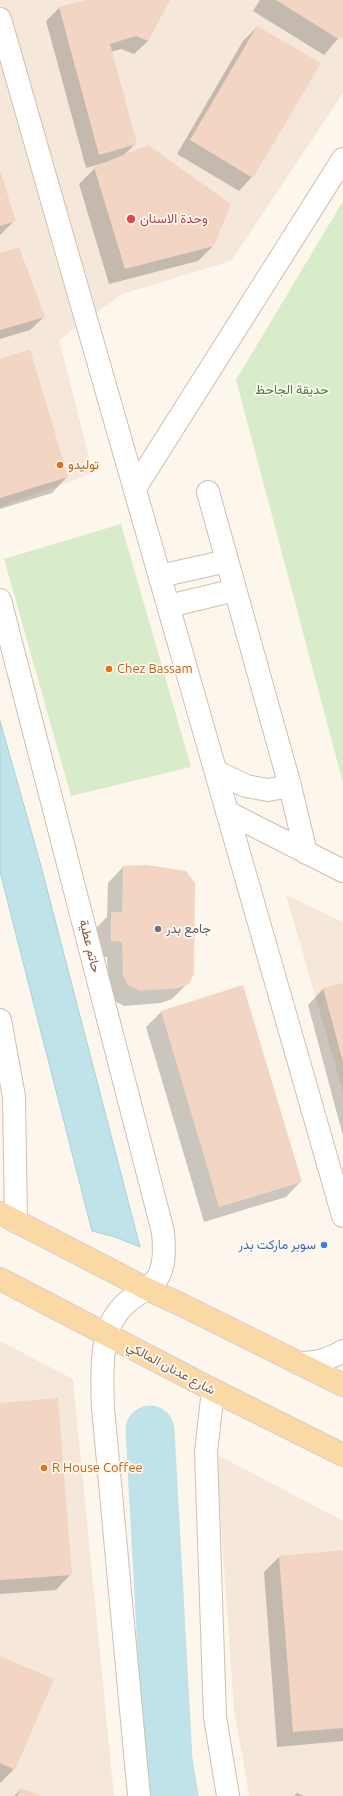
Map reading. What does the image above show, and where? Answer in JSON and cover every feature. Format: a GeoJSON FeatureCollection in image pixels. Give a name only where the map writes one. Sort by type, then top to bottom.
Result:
{"type":"FeatureCollection","features":[{"type":"Feature","properties":{"kind":"main road"},"geometry":{"type":"LineString","coordinates":[[8,1217],[147,1290],[182,1305],[343,1385]]}},
{"type":"Feature","properties":{"kind":"main road","name":"شارع عدنان المالكي"},"geometry":{"type":"LineString","coordinates":[[1,1281],[108,1334],[213,1390],[343,1455]]}},
{"type":"Feature","properties":{"kind":"street"},"geometry":{"type":"LineString","coordinates":[[0,19],[343,1216]]}},
{"type":"Feature","properties":{"kind":"street"},"geometry":{"type":"LineString","coordinates":[[135,488],[343,160]]}},
{"type":"Feature","properties":{"kind":"street"},"geometry":{"type":"LineString","coordinates":[[208,492],[290,786],[306,852]]}},
{"type":"Feature","properties":{"kind":"street"},"geometry":{"type":"LineString","coordinates":[[160,576],[227,561]]}},
{"type":"Feature","properties":{"kind":"street"},"geometry":{"type":"LineString","coordinates":[[169,606],[235,590]]}},
{"type":"Feature","properties":{"kind":"street","name":"حاتم عطية"},"geometry":{"type":"LineString","coordinates":[[0,600],[163,1232],[163,1264],[157,1278],[147,1290]]}},
{"type":"Feature","properties":{"kind":"street"},"geometry":{"type":"LineString","coordinates":[[217,772],[246,786],[268,790],[290,786]]}},
{"type":"Feature","properties":{"kind":"street"},"geometry":{"type":"LineString","coordinates":[[227,812],[343,871]]}},
{"type":"Feature","properties":{"kind":"street"},"geometry":{"type":"LineString","coordinates":[[0,1020],[14,1097],[8,1217]]}},
{"type":"Feature","properties":{"kind":"street"},"geometry":{"type":"LineString","coordinates":[[140,1796],[103,1408],[102,1371],[112,1319],[121,1306],[133,1296],[147,1290]]}},
{"type":"Feature","properties":{"kind":"street"},"geometry":{"type":"LineString","coordinates":[[298,1363],[315,1363],[331,1358],[343,1351]]}},
{"type":"Feature","properties":{"kind":"street"},"geometry":{"type":"LineString","coordinates":[[213,1390],[206,1452],[215,1717],[228,1796]]}},
{"type":"Feature","properties":{"kind":"shaded area"},"geometry":{"type":"Polygon","coordinates":[[[0,0],[343,0],[343,93],[231,261],[122,294],[59,340],[93,473],[0,507],[0,0]]]}},
{"type":"Feature","properties":{"kind":"shaded area"},"geometry":{"type":"Polygon","coordinates":[[[286,895],[343,922],[343,1092],[286,895]]]}},
{"type":"Feature","properties":{"kind":"shaded area"},"geometry":{"type":"Polygon","coordinates":[[[0,1341],[73,1379],[114,1796],[0,1796],[0,1341]]]}},
{"type":"Feature","properties":{"kind":"shaded area"},"geometry":{"type":"Polygon","coordinates":[[[216,1454],[343,1521],[343,1796],[249,1796],[234,1709],[216,1454]]]}},
{"type":"Feature","properties":{"kind":"green space","name":"حديقة الجاحظ"},"geometry":{"type":"Polygon","coordinates":[[[343,201],[343,783],[236,380],[343,201]]]}},
{"type":"Feature","properties":{"kind":"green space"},"geometry":{"type":"Polygon","coordinates":[[[121,524],[191,767],[71,796],[4,559],[121,524]]]}},
{"type":"Feature","properties":{"kind":"water"},"geometry":{"type":"Polygon","coordinates":[[[0,721],[41,866],[140,1247],[115,1237],[92,1231],[0,872],[0,721]]]}},
{"type":"Feature","properties":{"kind":"building"},"geometry":{"type":"Polygon","coordinates":[[[86,0],[170,0],[148,41],[136,36],[110,44],[137,144],[99,155],[59,7],[86,0]]]}},
{"type":"Feature","properties":{"kind":"building"},"geometry":{"type":"Polygon","coordinates":[[[276,0],[343,0],[343,35],[340,40],[276,0]]]}},
{"type":"Feature","properties":{"kind":"building"},"geometry":{"type":"Polygon","coordinates":[[[257,26],[321,63],[253,178],[190,140],[257,26]]]}},
{"type":"Feature","properties":{"kind":"building"},"geometry":{"type":"Polygon","coordinates":[[[148,145],[231,204],[214,246],[125,269],[94,167],[148,145]]]}},
{"type":"Feature","properties":{"kind":"building"},"geometry":{"type":"Polygon","coordinates":[[[0,171],[16,221],[0,226],[0,171]]]}},
{"type":"Feature","properties":{"kind":"building"},"geometry":{"type":"Polygon","coordinates":[[[19,247],[45,317],[0,330],[0,253],[19,247]]]}},
{"type":"Feature","properties":{"kind":"building"},"geometry":{"type":"Polygon","coordinates":[[[30,349],[68,477],[0,498],[0,359],[30,349]]]}},
{"type":"Feature","properties":{"kind":"building"},"geometry":{"type":"Polygon","coordinates":[[[147,865],[186,871],[195,883],[194,974],[189,984],[178,988],[140,991],[128,985],[123,975],[122,942],[111,941],[111,912],[122,912],[123,866],[147,865]]]}},
{"type":"Feature","properties":{"kind":"building"},"geometry":{"type":"Polygon","coordinates":[[[343,983],[343,1062],[323,988],[343,983]]]}},
{"type":"Feature","properties":{"kind":"building"},"geometry":{"type":"Polygon","coordinates":[[[243,985],[302,1182],[219,1207],[161,1011],[243,985]]]}},
{"type":"Feature","properties":{"kind":"building"},"geometry":{"type":"Polygon","coordinates":[[[58,1398],[72,1575],[0,1580],[0,1403],[58,1398]]]}},
{"type":"Feature","properties":{"kind":"building"},"geometry":{"type":"Polygon","coordinates":[[[343,1550],[343,1728],[293,1732],[279,1556],[343,1550]]]}},
{"type":"Feature","properties":{"kind":"building"},"geometry":{"type":"Polygon","coordinates":[[[0,1656],[54,1679],[15,1770],[0,1763],[0,1656]]]}},
{"type":"Feature","properties":{"kind":"building"},"geometry":{"type":"Polygon","coordinates":[[[21,1788],[41,1796],[17,1796],[21,1788]]]}},
{"type":"Feature","properties":{"kind":"waterway"},"geometry":{"type":"LineString","coordinates":[[150,1430],[168,1760],[174,1796]]}},
{"type":"Feature","properties":{"kind":"place","name":"وحدة الاسنان"},"geometry":{"type":"Point","coordinates":[131,219]}},
{"type":"Feature","properties":{"kind":"place","name":"توليدو"},"geometry":{"type":"Point","coordinates":[60,465]}},
{"type":"Feature","properties":{"kind":"place","name":"Chez Bassam"},"geometry":{"type":"Point","coordinates":[109,669]}},
{"type":"Feature","properties":{"kind":"place","name":"جامع بدر"},"geometry":{"type":"Point","coordinates":[158,929]}},
{"type":"Feature","properties":{"kind":"place","name":"سوبر ماركت بدر"},"geometry":{"type":"Point","coordinates":[324,1245]}},
{"type":"Feature","properties":{"kind":"place","name":"R House Coffee"},"geometry":{"type":"Point","coordinates":[44,1468]}}]}
